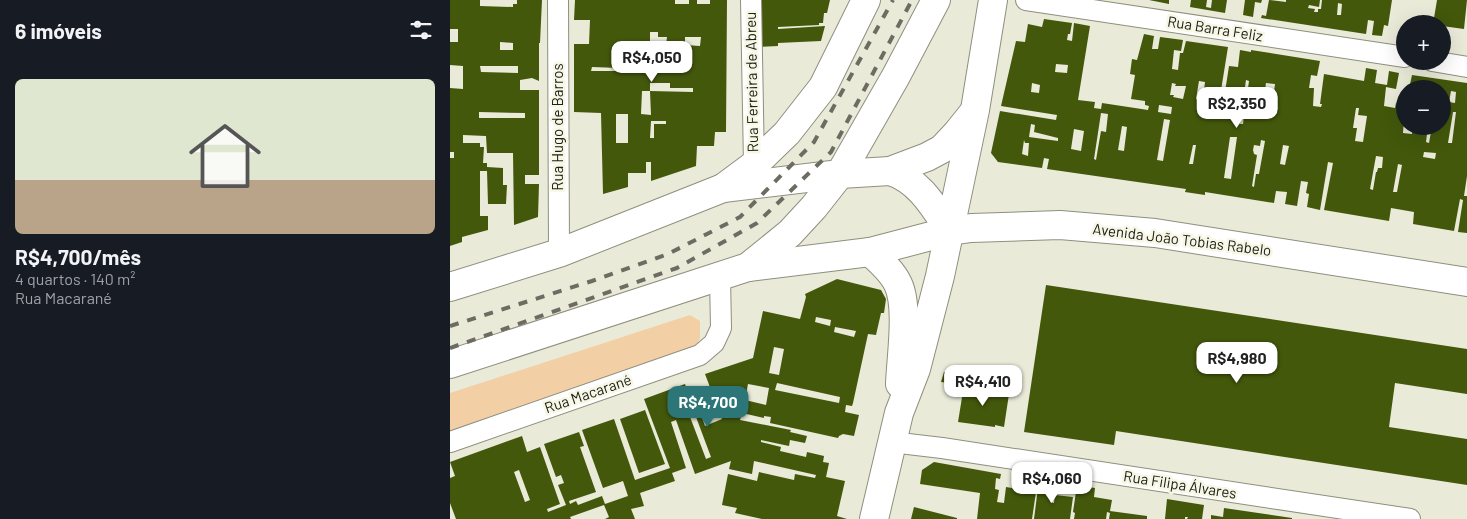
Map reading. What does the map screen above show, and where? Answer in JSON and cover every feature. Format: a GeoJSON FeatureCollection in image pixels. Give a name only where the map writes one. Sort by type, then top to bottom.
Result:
{"type":"FeatureCollection","features":[{"type":"Feature","properties":{"kind":"street","name":"Rua Hugo de Barros"},"geometry":{"type":"LineString","coordinates":[[558,0],[559,253]]}},
{"type":"Feature","properties":{"kind":"street","name":"Rua Ferreira de Abreu"},"geometry":{"type":"LineString","coordinates":[[751,0],[754,165]]}},
{"type":"Feature","properties":{"kind":"street"},"geometry":{"type":"LineString","coordinates":[[723,188],[754,165],[787,133],[823,87],[866,0]]}},
{"type":"Feature","properties":{"kind":"street"},"geometry":{"type":"LineString","coordinates":[[450,364],[748,267],[790,233],[840,174],[896,76],[936,0]]}},
{"type":"Feature","properties":{"kind":"street"},"geometry":{"type":"LineString","coordinates":[[874,519],[891,442],[899,413],[916,369],[940,276],[975,110],[993,0]]}},
{"type":"Feature","properties":{"kind":"street","name":"Rua Barra Feliz"},"geometry":{"type":"LineString","coordinates":[[1026,0],[1396,56]]}},
{"type":"Feature","properties":{"kind":"street"},"geometry":{"type":"LineString","coordinates":[[1451,64],[1467,66]]}},
{"type":"Feature","properties":{"kind":"street"},"geometry":{"type":"LineString","coordinates":[[450,287],[559,253],[723,188],[840,174],[890,171],[927,157],[942,149],[975,110]]}},
{"type":"Feature","properties":{"kind":"street"},"geometry":{"type":"LineString","coordinates":[[890,171],[898,173],[912,182],[950,231]]}},
{"type":"Feature","properties":{"kind":"street","name":"Avenida João Tobias Rabelo"},"geometry":{"type":"LineString","coordinates":[[748,267],[870,252],[950,231],[971,228],[1060,225],[1155,233],[1467,282]]}},
{"type":"Feature","properties":{"kind":"street"},"geometry":{"type":"LineString","coordinates":[[870,252],[897,282],[902,295],[903,317],[899,413]]}},
{"type":"Feature","properties":{"kind":"street","name":"Rua Macarané"},"geometry":{"type":"LineString","coordinates":[[450,442],[700,355],[714,343],[721,328],[720,277]]}},
{"type":"Feature","properties":{"kind":"street","name":"Rua Filipa Álvares"},"geometry":{"type":"LineString","coordinates":[[891,442],[942,448],[1410,519]]}},
{"type":"Feature","properties":{"kind":"shaded area"},"geometry":{"type":"Polygon","coordinates":[[[690,315],[700,321],[700,338],[694,352],[450,430],[450,393],[690,315]]]}},
{"type":"Feature","properties":{"kind":"building"},"geometry":{"type":"Polygon","coordinates":[[[450,0],[480,0],[480,6],[513,7],[513,4],[517,4],[517,0],[542,0],[539,81],[532,78],[520,80],[520,90],[539,90],[539,175],[525,175],[525,184],[539,184],[538,217],[514,225],[513,153],[487,153],[486,136],[463,135],[463,143],[480,143],[480,147],[484,147],[483,163],[487,163],[487,167],[503,168],[503,185],[507,185],[506,204],[488,204],[487,171],[480,171],[480,216],[488,216],[488,230],[462,237],[462,242],[450,246],[450,158],[454,158],[454,152],[450,152],[450,88],[463,89],[463,66],[450,65],[450,42],[458,42],[458,29],[450,29],[450,0]],[[500,42],[500,50],[513,50],[513,43],[500,42]],[[480,66],[481,72],[518,73],[518,66],[480,66]],[[479,112],[479,118],[525,118],[525,113],[479,112]]]}},
{"type":"Feature","properties":{"kind":"building"},"geometry":{"type":"Polygon","coordinates":[[[575,0],[675,0],[675,4],[689,4],[689,0],[697,0],[697,4],[710,4],[710,0],[727,0],[726,132],[715,132],[714,146],[697,146],[696,166],[651,181],[651,162],[646,162],[646,173],[628,173],[628,187],[603,194],[601,113],[574,112],[574,44],[589,44],[590,20],[574,20],[575,0]],[[650,32],[650,45],[666,45],[667,37],[658,37],[658,32],[650,32]],[[685,37],[685,45],[700,46],[701,37],[685,37]],[[592,67],[591,71],[620,71],[619,68],[592,67]],[[650,83],[650,91],[693,92],[693,88],[670,88],[670,83],[650,83]],[[642,91],[641,114],[651,115],[650,91],[642,91]],[[616,114],[616,143],[628,143],[628,114],[616,114]],[[651,121],[650,138],[654,138],[654,124],[666,124],[666,121],[651,121]]]}},
{"type":"Feature","properties":{"kind":"building"},"geometry":{"type":"Polygon","coordinates":[[[760,0],[830,0],[827,13],[824,13],[823,23],[819,23],[819,25],[778,27],[778,29],[825,26],[821,41],[778,43],[778,46],[759,47],[760,0]]]}},
{"type":"Feature","properties":{"kind":"building"},"geometry":{"type":"Polygon","coordinates":[[[1149,0],[1169,0],[1169,4],[1149,0]]]}},
{"type":"Feature","properties":{"kind":"building"},"geometry":{"type":"Polygon","coordinates":[[[1191,0],[1207,0],[1206,7],[1211,8],[1212,0],[1227,0],[1225,13],[1190,7],[1191,0]]]}},
{"type":"Feature","properties":{"kind":"building"},"geometry":{"type":"Polygon","coordinates":[[[1245,0],[1262,0],[1261,3],[1255,2],[1253,17],[1243,15],[1245,0]]]}},
{"type":"Feature","properties":{"kind":"building"},"geometry":{"type":"Polygon","coordinates":[[[1269,0],[1286,2],[1286,0],[1320,0],[1319,7],[1309,5],[1308,8],[1315,9],[1314,12],[1318,12],[1318,9],[1321,9],[1322,0],[1392,0],[1388,26],[1384,25],[1382,36],[1372,35],[1374,21],[1368,20],[1366,34],[1261,18],[1262,15],[1266,16],[1269,0]],[[1338,3],[1337,15],[1341,15],[1342,4],[1338,3]]]}},
{"type":"Feature","properties":{"kind":"building"},"geometry":{"type":"Polygon","coordinates":[[[1437,0],[1467,0],[1464,29],[1451,27],[1451,15],[1434,15],[1437,0]]]}},
{"type":"Feature","properties":{"kind":"building"},"geometry":{"type":"Polygon","coordinates":[[[1044,19],[1072,23],[1067,40],[1072,41],[1074,23],[1090,26],[1078,100],[1095,102],[1094,108],[1101,109],[1102,103],[1148,110],[1149,106],[1145,105],[1145,101],[1131,99],[1135,75],[1130,74],[1132,59],[1137,60],[1144,34],[1154,36],[1152,49],[1158,49],[1160,37],[1183,40],[1181,51],[1174,50],[1172,69],[1178,70],[1180,53],[1183,53],[1186,41],[1228,47],[1218,109],[1241,113],[1240,124],[1243,124],[1249,81],[1246,80],[1242,108],[1223,105],[1229,66],[1238,67],[1240,50],[1320,61],[1317,76],[1311,75],[1309,88],[1314,88],[1313,106],[1321,107],[1324,74],[1364,81],[1366,68],[1377,70],[1375,83],[1387,85],[1389,71],[1399,73],[1398,80],[1396,80],[1396,89],[1386,87],[1384,106],[1395,108],[1396,103],[1396,135],[1427,135],[1426,142],[1429,143],[1430,135],[1449,135],[1448,143],[1452,143],[1456,112],[1453,112],[1451,124],[1451,102],[1455,103],[1456,92],[1451,91],[1451,81],[1467,83],[1467,176],[1464,196],[1467,196],[1467,233],[1458,232],[1463,200],[1460,199],[1454,231],[1413,224],[1414,212],[1391,208],[1389,221],[1324,210],[1333,163],[1328,162],[1320,210],[1307,207],[1309,194],[1306,193],[1308,182],[1301,181],[1297,206],[1285,204],[1287,192],[1276,191],[1274,203],[1205,192],[1205,195],[1185,192],[1186,189],[1047,169],[1049,159],[1044,158],[1042,168],[998,162],[991,153],[1000,111],[1056,120],[1057,115],[1001,106],[1016,41],[1025,42],[1028,24],[1042,27],[1044,19]],[[1056,64],[1055,72],[1067,73],[1068,65],[1056,64]],[[1199,81],[1196,99],[1201,100],[1203,98],[1205,82],[1199,81]],[[1032,83],[1031,92],[1039,93],[1040,85],[1032,83]],[[1172,83],[1170,95],[1174,95],[1173,97],[1183,99],[1186,86],[1175,86],[1176,84],[1172,83]],[[1266,83],[1263,106],[1272,108],[1275,84],[1266,83]],[[1159,105],[1158,112],[1171,114],[1172,107],[1159,105]],[[1356,108],[1353,128],[1357,128],[1355,141],[1363,142],[1367,116],[1358,115],[1359,108],[1356,108]],[[1101,113],[1094,159],[1096,160],[1101,131],[1106,132],[1108,114],[1101,113]],[[1164,119],[1157,160],[1163,161],[1170,120],[1164,119]],[[1031,124],[1029,137],[1058,141],[1058,138],[1034,132],[1035,125],[1031,124]],[[1122,126],[1118,150],[1124,151],[1127,127],[1122,126]],[[1074,129],[1071,149],[1081,151],[1084,131],[1074,129]],[[1230,137],[1224,178],[1231,179],[1237,137],[1230,137]],[[1024,140],[1022,154],[1028,156],[1029,143],[1025,143],[1024,140]],[[1261,140],[1260,146],[1254,145],[1254,154],[1257,155],[1252,186],[1254,187],[1256,174],[1259,174],[1265,141],[1261,140]],[[1193,145],[1189,164],[1193,164],[1196,145],[1193,145]],[[1283,145],[1280,164],[1285,165],[1289,146],[1283,145]],[[1424,152],[1423,157],[1435,159],[1436,153],[1424,152]],[[1376,156],[1370,189],[1373,190],[1378,168],[1382,168],[1383,157],[1376,156]],[[1398,164],[1393,192],[1397,192],[1402,165],[1398,164]]]}},
{"type":"Feature","properties":{"kind":"building"},"geometry":{"type":"Polygon","coordinates":[[[1412,75],[1446,80],[1411,80],[1412,75]]]}},
{"type":"Feature","properties":{"kind":"building"},"geometry":{"type":"Polygon","coordinates":[[[837,279],[881,290],[886,299],[884,313],[881,313],[876,335],[868,334],[852,406],[846,405],[845,412],[859,415],[854,436],[843,434],[838,438],[770,423],[771,417],[764,416],[764,418],[742,413],[740,420],[791,430],[790,432],[807,436],[805,443],[790,440],[789,446],[761,440],[761,442],[781,447],[780,451],[806,457],[807,452],[824,456],[823,462],[829,463],[826,477],[845,481],[837,516],[847,519],[762,519],[735,513],[737,508],[722,505],[728,474],[757,481],[759,472],[794,480],[795,474],[815,478],[816,475],[754,461],[752,474],[729,469],[731,461],[695,474],[676,420],[671,422],[686,468],[672,473],[675,481],[640,493],[644,506],[631,509],[635,519],[605,519],[609,517],[604,505],[570,517],[571,519],[456,519],[450,503],[450,478],[455,476],[450,462],[522,436],[527,452],[540,447],[560,504],[547,509],[548,512],[566,505],[558,485],[564,483],[561,475],[556,477],[544,444],[579,432],[584,446],[580,447],[596,492],[569,501],[570,504],[576,501],[578,505],[602,496],[605,504],[628,496],[623,481],[603,488],[582,430],[614,419],[635,480],[670,468],[644,399],[685,384],[693,407],[687,409],[706,459],[711,457],[696,417],[701,415],[705,426],[722,419],[705,374],[753,358],[763,311],[800,319],[806,297],[805,294],[837,279]],[[816,317],[815,322],[830,326],[831,320],[816,317]],[[835,327],[834,332],[854,337],[856,331],[835,327]],[[774,347],[769,373],[779,375],[784,349],[774,347]],[[777,383],[775,390],[839,403],[840,397],[777,383]],[[748,384],[745,400],[766,405],[769,388],[748,384]],[[519,470],[514,472],[525,502],[530,500],[519,470]]]}},
{"type":"Feature","properties":{"kind":"building"},"geometry":{"type":"Polygon","coordinates":[[[1046,285],[1467,349],[1467,394],[1395,383],[1389,427],[1467,439],[1467,485],[1116,431],[1114,445],[1024,432],[1046,285]]]}},
{"type":"Feature","properties":{"kind":"building"},"geometry":{"type":"Polygon","coordinates":[[[944,372],[952,373],[950,383],[941,382],[944,372]]]}},
{"type":"Feature","properties":{"kind":"building"},"geometry":{"type":"Polygon","coordinates":[[[964,385],[1009,394],[1004,427],[958,422],[964,385]]]}},
{"type":"Feature","properties":{"kind":"building"},"geometry":{"type":"Polygon","coordinates":[[[645,410],[665,464],[639,473],[620,419],[645,410]]]}},
{"type":"Feature","properties":{"kind":"building"},"geometry":{"type":"Polygon","coordinates":[[[934,462],[1001,474],[1000,479],[996,478],[995,489],[999,490],[997,502],[1004,503],[1006,487],[1036,492],[1032,519],[977,519],[980,493],[920,484],[922,470],[934,462]]]}},
{"type":"Feature","properties":{"kind":"building"},"geometry":{"type":"Polygon","coordinates":[[[1039,480],[1054,482],[1050,502],[1054,503],[1055,495],[1073,497],[1070,519],[1034,519],[1039,480]]]}},
{"type":"Feature","properties":{"kind":"building"},"geometry":{"type":"Polygon","coordinates":[[[1077,485],[1095,488],[1094,497],[1112,500],[1110,511],[1147,516],[1147,519],[1109,519],[1110,513],[1107,512],[1106,519],[1074,519],[1075,513],[1073,512],[1077,485]]]}},
{"type":"Feature","properties":{"kind":"building"},"geometry":{"type":"Polygon","coordinates":[[[1167,499],[1204,505],[1202,519],[1187,519],[1188,517],[1185,517],[1185,519],[1165,519],[1167,499]]]}},
{"type":"Feature","properties":{"kind":"building"},"geometry":{"type":"Polygon","coordinates":[[[914,507],[957,518],[957,519],[911,519],[914,507]]]}},
{"type":"Feature","properties":{"kind":"building"},"geometry":{"type":"Polygon","coordinates":[[[1224,508],[1292,519],[1211,519],[1211,515],[1223,517],[1224,508]]]}},
{"type":"Feature","properties":{"kind":"railway"},"geometry":{"type":"LineString","coordinates":[[450,326],[592,281],[668,254],[740,217],[814,142],[893,0]]}},
{"type":"Feature","properties":{"kind":"railway"},"geometry":{"type":"LineString","coordinates":[[450,348],[677,268],[757,223],[831,152],[912,0]]}}]}
